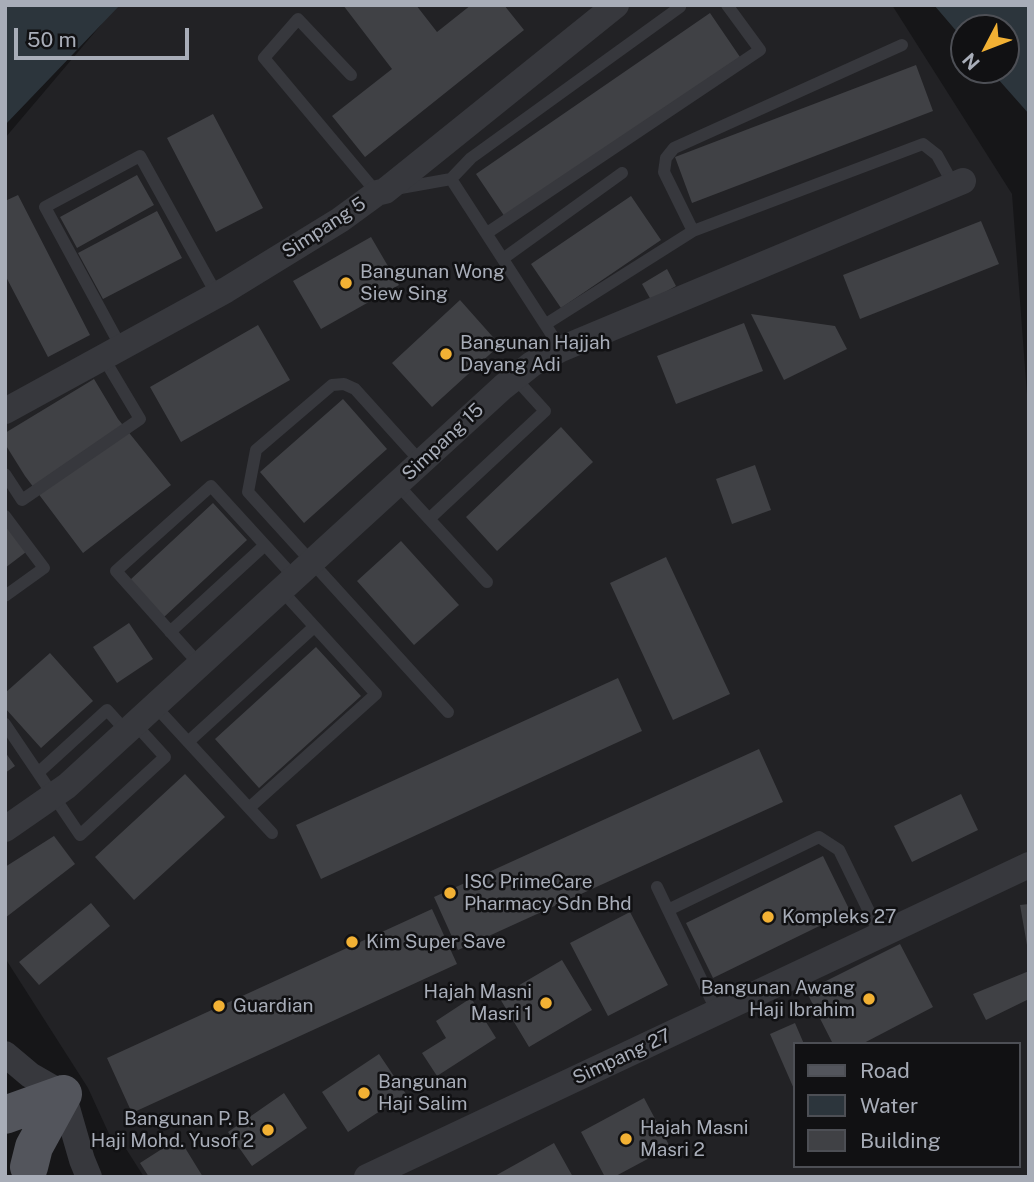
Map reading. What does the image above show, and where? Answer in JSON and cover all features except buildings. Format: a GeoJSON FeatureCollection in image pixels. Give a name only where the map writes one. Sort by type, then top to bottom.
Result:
{"type":"FeatureCollection","features":[{"type":"Feature","properties":{"kind":"main road"},"geometry":{"type":"LineString","coordinates":[[5,1115],[63,1094]]}},
{"type":"Feature","properties":{"kind":"main road"},"geometry":{"type":"LineString","coordinates":[[32,1172],[34,1147],[63,1094]]}},
{"type":"Feature","properties":{"kind":"main road"},"geometry":{"type":"LineString","coordinates":[[5,1132],[32,1172]]}},
{"type":"Feature","properties":{"kind":"street","name":"Simpang 5"},"geometry":{"type":"LineString","coordinates":[[5,411],[217,295],[340,220],[381,192],[616,5]]}},
{"type":"Feature","properties":{"kind":"street","name":"Simpang 15"},"geometry":{"type":"LineString","coordinates":[[5,829],[55,795],[131,728],[531,364],[561,349],[956,184]]}},
{"type":"Feature","properties":{"kind":"street","name":"Simpang 27"},"geometry":{"type":"LineString","coordinates":[[367,1177],[1029,865]]}},
{"type":"Feature","properties":{"kind":"street"},"geometry":{"type":"LineString","coordinates":[[5,1054],[30,1075],[63,1094],[89,1177]]}},
{"type":"Feature","properties":{"kind":"lane"},"geometry":{"type":"LineString","coordinates":[[488,233],[760,50],[727,5]]}},
{"type":"Feature","properties":{"kind":"lane"},"geometry":{"type":"LineString","coordinates":[[351,75],[298,19],[264,58],[381,192],[451,179],[471,158],[683,6]]}},
{"type":"Feature","properties":{"kind":"lane"},"geometry":{"type":"LineString","coordinates":[[693,231],[664,172],[666,158],[674,148],[902,45]]}},
{"type":"Feature","properties":{"kind":"lane"},"geometry":{"type":"LineString","coordinates":[[546,324],[693,231],[923,144],[937,155],[956,184]]}},
{"type":"Feature","properties":{"kind":"lane"},"geometry":{"type":"LineString","coordinates":[[5,474],[23,500],[140,419],[45,207],[140,156],[217,295]]}},
{"type":"Feature","properties":{"kind":"lane"},"geometry":{"type":"LineString","coordinates":[[504,258],[622,173]]}},
{"type":"Feature","properties":{"kind":"lane"},"geometry":{"type":"LineString","coordinates":[[451,179],[561,349]]}},
{"type":"Feature","properties":{"kind":"lane"},"geometry":{"type":"LineString","coordinates":[[429,519],[545,411],[514,377]]}},
{"type":"Feature","properties":{"kind":"lane"},"geometry":{"type":"LineString","coordinates":[[249,808],[376,694],[314,627],[296,577],[248,492],[256,450],[321,392],[332,385],[344,384],[355,389],[421,462]]}},
{"type":"Feature","properties":{"kind":"lane"},"geometry":{"type":"LineString","coordinates":[[397,484],[487,582]]}},
{"type":"Feature","properties":{"kind":"lane"},"geometry":{"type":"LineString","coordinates":[[201,665],[116,571],[211,486],[296,577],[448,712]]}},
{"type":"Feature","properties":{"kind":"lane"},"geometry":{"type":"LineString","coordinates":[[5,516],[44,568],[5,596]]}},
{"type":"Feature","properties":{"kind":"lane"},"geometry":{"type":"LineString","coordinates":[[170,632],[265,545]]}},
{"type":"Feature","properties":{"kind":"lane"},"geometry":{"type":"LineString","coordinates":[[188,743],[314,627]]}},
{"type":"Feature","properties":{"kind":"lane"},"geometry":{"type":"LineString","coordinates":[[155,706],[272,833]]}},
{"type":"Feature","properties":{"kind":"lane"},"geometry":{"type":"LineString","coordinates":[[5,724],[80,835],[165,757],[107,710],[39,772]]}},
{"type":"Feature","properties":{"kind":"lane"},"geometry":{"type":"LineString","coordinates":[[668,910],[819,837],[839,850],[880,934]]}},
{"type":"Feature","properties":{"kind":"lane"},"geometry":{"type":"LineString","coordinates":[[657,887],[717,1012]]}},
{"type":"Feature","properties":{"kind":"shaded area"},"geometry":{"type":"Polygon","coordinates":[[[115,5],[892,5],[1012,194],[1029,421],[1029,1177],[144,1177],[123,1144],[115,1147],[88,1088],[5,958],[5,138],[115,5]]]}},
{"type":"Feature","properties":{"kind":"water"},"geometry":{"type":"Polygon","coordinates":[[[5,5],[120,5],[5,125],[5,5]]]}},
{"type":"Feature","properties":{"kind":"water"},"geometry":{"type":"Polygon","coordinates":[[[934,5],[1029,5],[1029,114],[1002,84],[1020,84],[1020,14],[950,14],[950,24],[934,5]]]}},
{"type":"Feature","properties":{"kind":"place","name":"Bangunan Wong Siew Sing"},"geometry":{"type":"Point","coordinates":[346,283]}},
{"type":"Feature","properties":{"kind":"place","name":"Bangunan Hajjah Dayang Adi"},"geometry":{"type":"Point","coordinates":[446,354]}},
{"type":"Feature","properties":{"kind":"place","name":"ISC PrimeCare Pharmacy Sdn Bhd"},"geometry":{"type":"Point","coordinates":[450,893]}},
{"type":"Feature","properties":{"kind":"place","name":"Kompleks 27"},"geometry":{"type":"Point","coordinates":[768,917]}},
{"type":"Feature","properties":{"kind":"place","name":"Kim Super Save"},"geometry":{"type":"Point","coordinates":[352,942]}},
{"type":"Feature","properties":{"kind":"place","name":"Bangunan Awang Haji Ibrahim"},"geometry":{"type":"Point","coordinates":[869,999]}},
{"type":"Feature","properties":{"kind":"place","name":"Hajah Masni Masri 1"},"geometry":{"type":"Point","coordinates":[546,1003]}},
{"type":"Feature","properties":{"kind":"place","name":"Guardian"},"geometry":{"type":"Point","coordinates":[219,1006]}},
{"type":"Feature","properties":{"kind":"place","name":"Bangunan Haji Salim"},"geometry":{"type":"Point","coordinates":[364,1093]}},
{"type":"Feature","properties":{"kind":"place","name":"Bangunan P. B. Haji Mohd. Yusof 2"},"geometry":{"type":"Point","coordinates":[268,1130]}},
{"type":"Feature","properties":{"kind":"place","name":"Hajah Masni Masri 2"},"geometry":{"type":"Point","coordinates":[626,1139]}}]}
